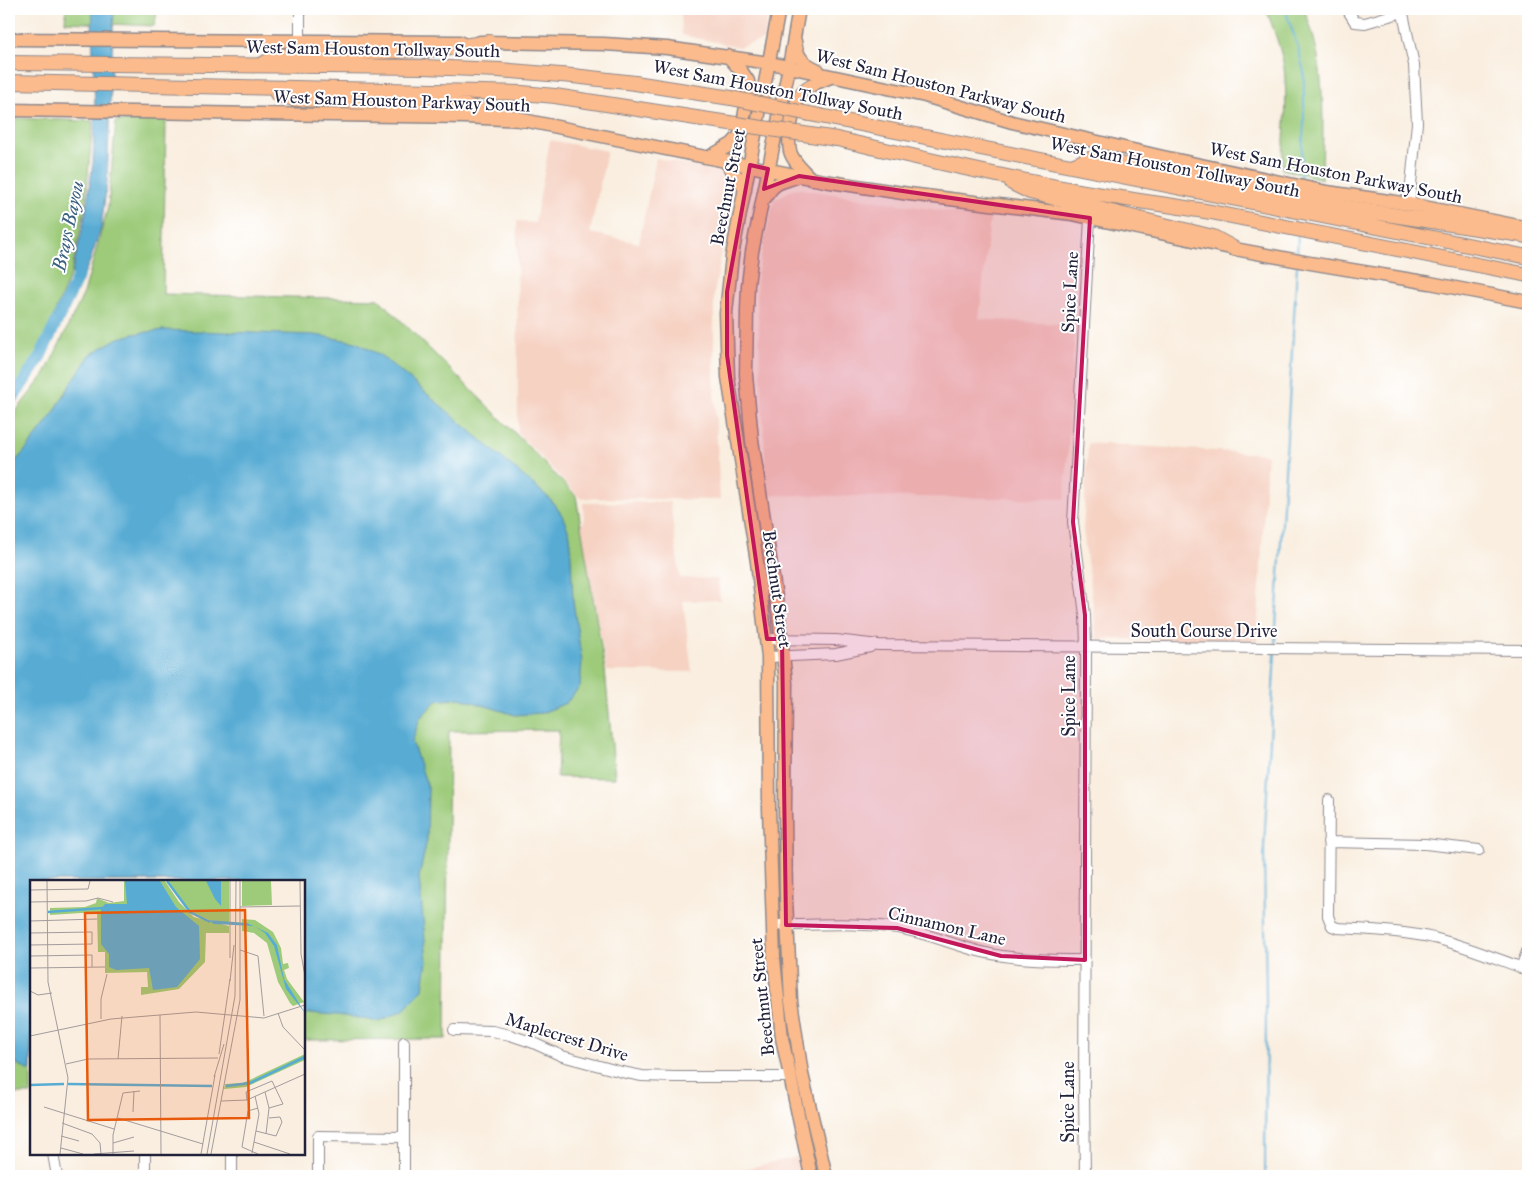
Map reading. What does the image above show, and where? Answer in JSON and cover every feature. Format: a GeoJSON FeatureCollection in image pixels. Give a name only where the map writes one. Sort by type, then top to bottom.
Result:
{"type":"FeatureCollection","features":[{"type":"Feature","properties":{"kind":"highway"},"geometry":{"type":"LineString","coordinates":[[261,66],[277,56],[443,49],[489,42]]}},
{"type":"Feature","properties":{"kind":"highway","name":"West Sam Houston Tollway South"},"geometry":{"type":"LineString","coordinates":[[9,63],[449,68],[524,71],[635,83],[731,98],[1528,257]]}},
{"type":"Feature","properties":{"kind":"highway"},"geometry":{"type":"LineString","coordinates":[[9,82],[522,93],[555,96],[837,139],[993,174],[1102,195],[1162,203],[1528,275]]}},
{"type":"Feature","properties":{"kind":"highway"},"geometry":{"type":"LineString","coordinates":[[257,88],[294,99],[467,106],[523,120]]}},
{"type":"Feature","properties":{"kind":"highway"},"geometry":{"type":"LineString","coordinates":[[1072,166],[1089,160],[1196,178],[1273,186],[1322,203],[1528,236]]}},
{"type":"Feature","properties":{"kind":"highway"},"geometry":{"type":"LineString","coordinates":[[993,174],[1030,192],[1213,237],[1235,250]]}},
{"type":"Feature","properties":{"kind":"main road","name":"Beechnut Street"},"geometry":{"type":"LineString","coordinates":[[779,9],[732,256],[727,292],[726,336],[728,376],[767,639],[772,925],[778,1003],[782,1038],[811,1176]]}},
{"type":"Feature","properties":{"kind":"main road","name":"Beechnut Street"},"geometry":{"type":"LineString","coordinates":[[799,9],[755,234],[748,285],[746,375],[752,440],[782,639],[786,683],[784,810],[786,925],[791,1001],[799,1056],[826,1176]]}},
{"type":"Feature","properties":{"kind":"main road"},"geometry":{"type":"LineString","coordinates":[[731,57],[755,55],[761,52],[775,35]]}},
{"type":"Feature","properties":{"kind":"main road"},"geometry":{"type":"LineString","coordinates":[[795,35],[798,54],[806,64],[831,77]]}},
{"type":"Feature","properties":{"kind":"main road","name":"West Sam Houston Parkway South"},"geometry":{"type":"LineString","coordinates":[[9,39],[489,42],[613,44],[666,48],[770,63],[925,96],[1012,122],[1273,186],[1318,189],[1409,204],[1528,228]]}},
{"type":"Feature","properties":{"kind":"main road"},"geometry":{"type":"LineString","coordinates":[[709,157],[732,144],[741,134],[749,90],[748,81],[731,57]]}},
{"type":"Feature","properties":{"kind":"main road"},"geometry":{"type":"LineString","coordinates":[[760,207],[773,186],[783,180],[805,177],[791,155],[789,148],[793,116],[801,93],[807,88],[831,77]]}},
{"type":"Feature","properties":{"kind":"main road","name":"West Sam Houston Parkway South"},"geometry":{"type":"LineString","coordinates":[[9,110],[449,117],[523,120],[805,177],[909,194],[1022,207],[1090,218],[1235,250],[1310,264],[1430,282],[1528,302]]}},
{"type":"Feature","properties":{"kind":"main road"},"geometry":{"type":"LineString","coordinates":[[726,161],[745,190]]}},
{"type":"Feature","properties":{"kind":"main road"},"geometry":{"type":"LineString","coordinates":[[728,376],[746,375]]}},
{"type":"Feature","properties":{"kind":"main road"},"geometry":{"type":"LineString","coordinates":[[745,494],[759,490]]}},
{"type":"Feature","properties":{"kind":"main road"},"geometry":{"type":"LineString","coordinates":[[770,809],[784,810]]}},
{"type":"Feature","properties":{"kind":"main road"},"geometry":{"type":"LineString","coordinates":[[790,1077],[797,1079],[802,1097],[808,1100]]}},
{"type":"Feature","properties":{"kind":"main road"},"geometry":{"type":"LineString","coordinates":[[806,1153],[820,1150]]}},
{"type":"Feature","properties":{"kind":"street"},"geometry":{"type":"LineString","coordinates":[[300,9],[300,41]]}},
{"type":"Feature","properties":{"kind":"street"},"geometry":{"type":"LineString","coordinates":[[1347,9],[1355,22],[1365,23],[1402,10],[1414,65],[1417,123],[1409,204]]}},
{"type":"Feature","properties":{"kind":"street","name":"Spice Lane"},"geometry":{"type":"LineString","coordinates":[[1085,1176],[1086,647],[1085,615],[1073,522],[1090,218]]}},
{"type":"Feature","properties":{"kind":"street","name":"South Course Drive"},"geometry":{"type":"LineString","coordinates":[[767,639],[836,640],[879,645],[1528,650]]}},
{"type":"Feature","properties":{"kind":"street","name":"South Course Drive"},"geometry":{"type":"LineString","coordinates":[[768,657],[836,654],[879,645]]}},
{"type":"Feature","properties":{"kind":"street"},"geometry":{"type":"LineString","coordinates":[[1329,800],[1328,916],[1332,926],[1400,932],[1434,938],[1525,969],[1528,949]]}},
{"type":"Feature","properties":{"kind":"street"},"geometry":{"type":"LineString","coordinates":[[1328,842],[1425,844],[1479,850]]}},
{"type":"Feature","properties":{"kind":"street","name":"Cinnamon Lane"},"geometry":{"type":"LineString","coordinates":[[772,925],[860,924],[898,928],[1001,956],[1033,960],[1085,960]]}},
{"type":"Feature","properties":{"kind":"street","name":"Maplecrest Drive"},"geometry":{"type":"LineString","coordinates":[[454,1030],[492,1031],[510,1035],[562,1056],[642,1076],[790,1077]]}},
{"type":"Feature","properties":{"kind":"street"},"geometry":{"type":"LineString","coordinates":[[404,1042],[404,1176]]}},
{"type":"Feature","properties":{"kind":"street"},"geometry":{"type":"LineString","coordinates":[[318,1176],[318,1136],[404,1138]]}},
{"type":"Feature","properties":{"kind":"street"},"geometry":{"type":"LineString","coordinates":[[53,1155],[58,1176]]}},
{"type":"Feature","properties":{"kind":"street"},"geometry":{"type":"LineString","coordinates":[[145,1155],[145,1176]]}},
{"type":"Feature","properties":{"kind":"street"},"geometry":{"type":"LineString","coordinates":[[232,1155],[232,1176]]}},
{"type":"Feature","properties":{"kind":"highlighted area"},"geometry":{"type":"Polygon","coordinates":[[[750,165],[768,169],[764,189],[799,176],[1090,218],[1073,522],[1085,615],[1085,960],[1001,956],[897,928],[786,925],[782,639],[767,639],[727,355],[727,292],[750,165]]]}},
{"type":"Feature","properties":{"kind":"shaded area"},"geometry":{"type":"Polygon","coordinates":[[[681,9],[770,9],[763,40],[738,47],[682,35],[681,9]]]}},
{"type":"Feature","properties":{"kind":"shaded area"},"geometry":{"type":"Polygon","coordinates":[[[550,140],[607,151],[590,233],[639,243],[656,158],[720,172],[732,194],[714,295],[714,384],[720,500],[580,498],[518,433],[517,221],[535,223],[550,140]]]}},
{"type":"Feature","properties":{"kind":"shaded area"},"geometry":{"type":"Polygon","coordinates":[[[795,188],[990,218],[979,319],[1075,325],[1065,499],[767,495],[756,278],[774,200],[795,188]]]}},
{"type":"Feature","properties":{"kind":"shaded area"},"geometry":{"type":"Polygon","coordinates":[[[1088,443],[1267,454],[1257,641],[1096,639],[1083,531],[1088,443]]]}},
{"type":"Feature","properties":{"kind":"shaded area"},"geometry":{"type":"Polygon","coordinates":[[[670,502],[680,578],[718,579],[720,600],[683,601],[692,672],[607,671],[581,523],[584,523],[583,503],[670,502]]]}},
{"type":"Feature","properties":{"kind":"shaded area"},"geometry":{"type":"Polygon","coordinates":[[[797,1157],[802,1176],[711,1176],[797,1157]]]}},
{"type":"Feature","properties":{"kind":"green space"},"geometry":{"type":"Polygon","coordinates":[[[66,9],[158,9],[154,26],[65,22],[66,9]]]}},
{"type":"Feature","properties":{"kind":"green space"},"geometry":{"type":"Polygon","coordinates":[[[1266,9],[1304,9],[1311,29],[1317,50],[1322,93],[1322,179],[1282,169],[1286,106],[1284,68],[1279,46],[1266,9]]]}},
{"type":"Feature","properties":{"kind":"green space"},"geometry":{"type":"Polygon","coordinates":[[[9,118],[93,121],[85,208],[71,274],[38,352],[9,398],[9,118]]]}},
{"type":"Feature","properties":{"kind":"green space"},"geometry":{"type":"Polygon","coordinates":[[[166,120],[163,294],[379,299],[576,496],[605,670],[615,778],[557,777],[559,730],[449,731],[446,1039],[305,1040],[305,880],[30,880],[30,1094],[9,1094],[9,420],[45,374],[84,293],[108,207],[116,121],[166,120]]]}},
{"type":"Feature","properties":{"kind":"water"},"geometry":{"type":"Polygon","coordinates":[[[93,9],[114,9],[107,183],[101,228],[83,277],[72,274],[85,217],[93,162],[95,109],[93,9]]]}},
{"type":"Feature","properties":{"kind":"water"},"geometry":{"type":"Polygon","coordinates":[[[163,330],[315,335],[356,342],[380,355],[550,499],[562,515],[570,535],[573,601],[582,662],[580,687],[566,703],[542,713],[515,715],[460,698],[436,701],[420,718],[412,742],[428,788],[427,840],[419,877],[427,961],[423,989],[404,1010],[380,1021],[337,1015],[309,1013],[305,1015],[305,880],[30,880],[30,1070],[27,1070],[9,1059],[9,469],[53,414],[90,355],[116,339],[134,334],[163,330]]]}},
{"type":"Feature","properties":{"kind":"waterway"},"geometry":{"type":"LineString","coordinates":[[1285,9],[1298,47],[1304,73],[1304,122],[1300,182]]}},
{"type":"Feature","properties":{"kind":"waterway"},"geometry":{"type":"LineString","coordinates":[[1297,255],[1298,235]]}},
{"type":"Feature","properties":{"kind":"waterway","name":"Brays Bayou"},"geometry":{"type":"LineString","coordinates":[[9,404],[39,359],[77,279],[82,260]]}},
{"type":"Feature","properties":{"kind":"waterway"},"geometry":{"type":"LineString","coordinates":[[1275,644],[1297,265]]}},
{"type":"Feature","properties":{"kind":"waterway"},"geometry":{"type":"LineString","coordinates":[[1265,1176],[1266,1003],[1264,847],[1275,651]]}}]}
